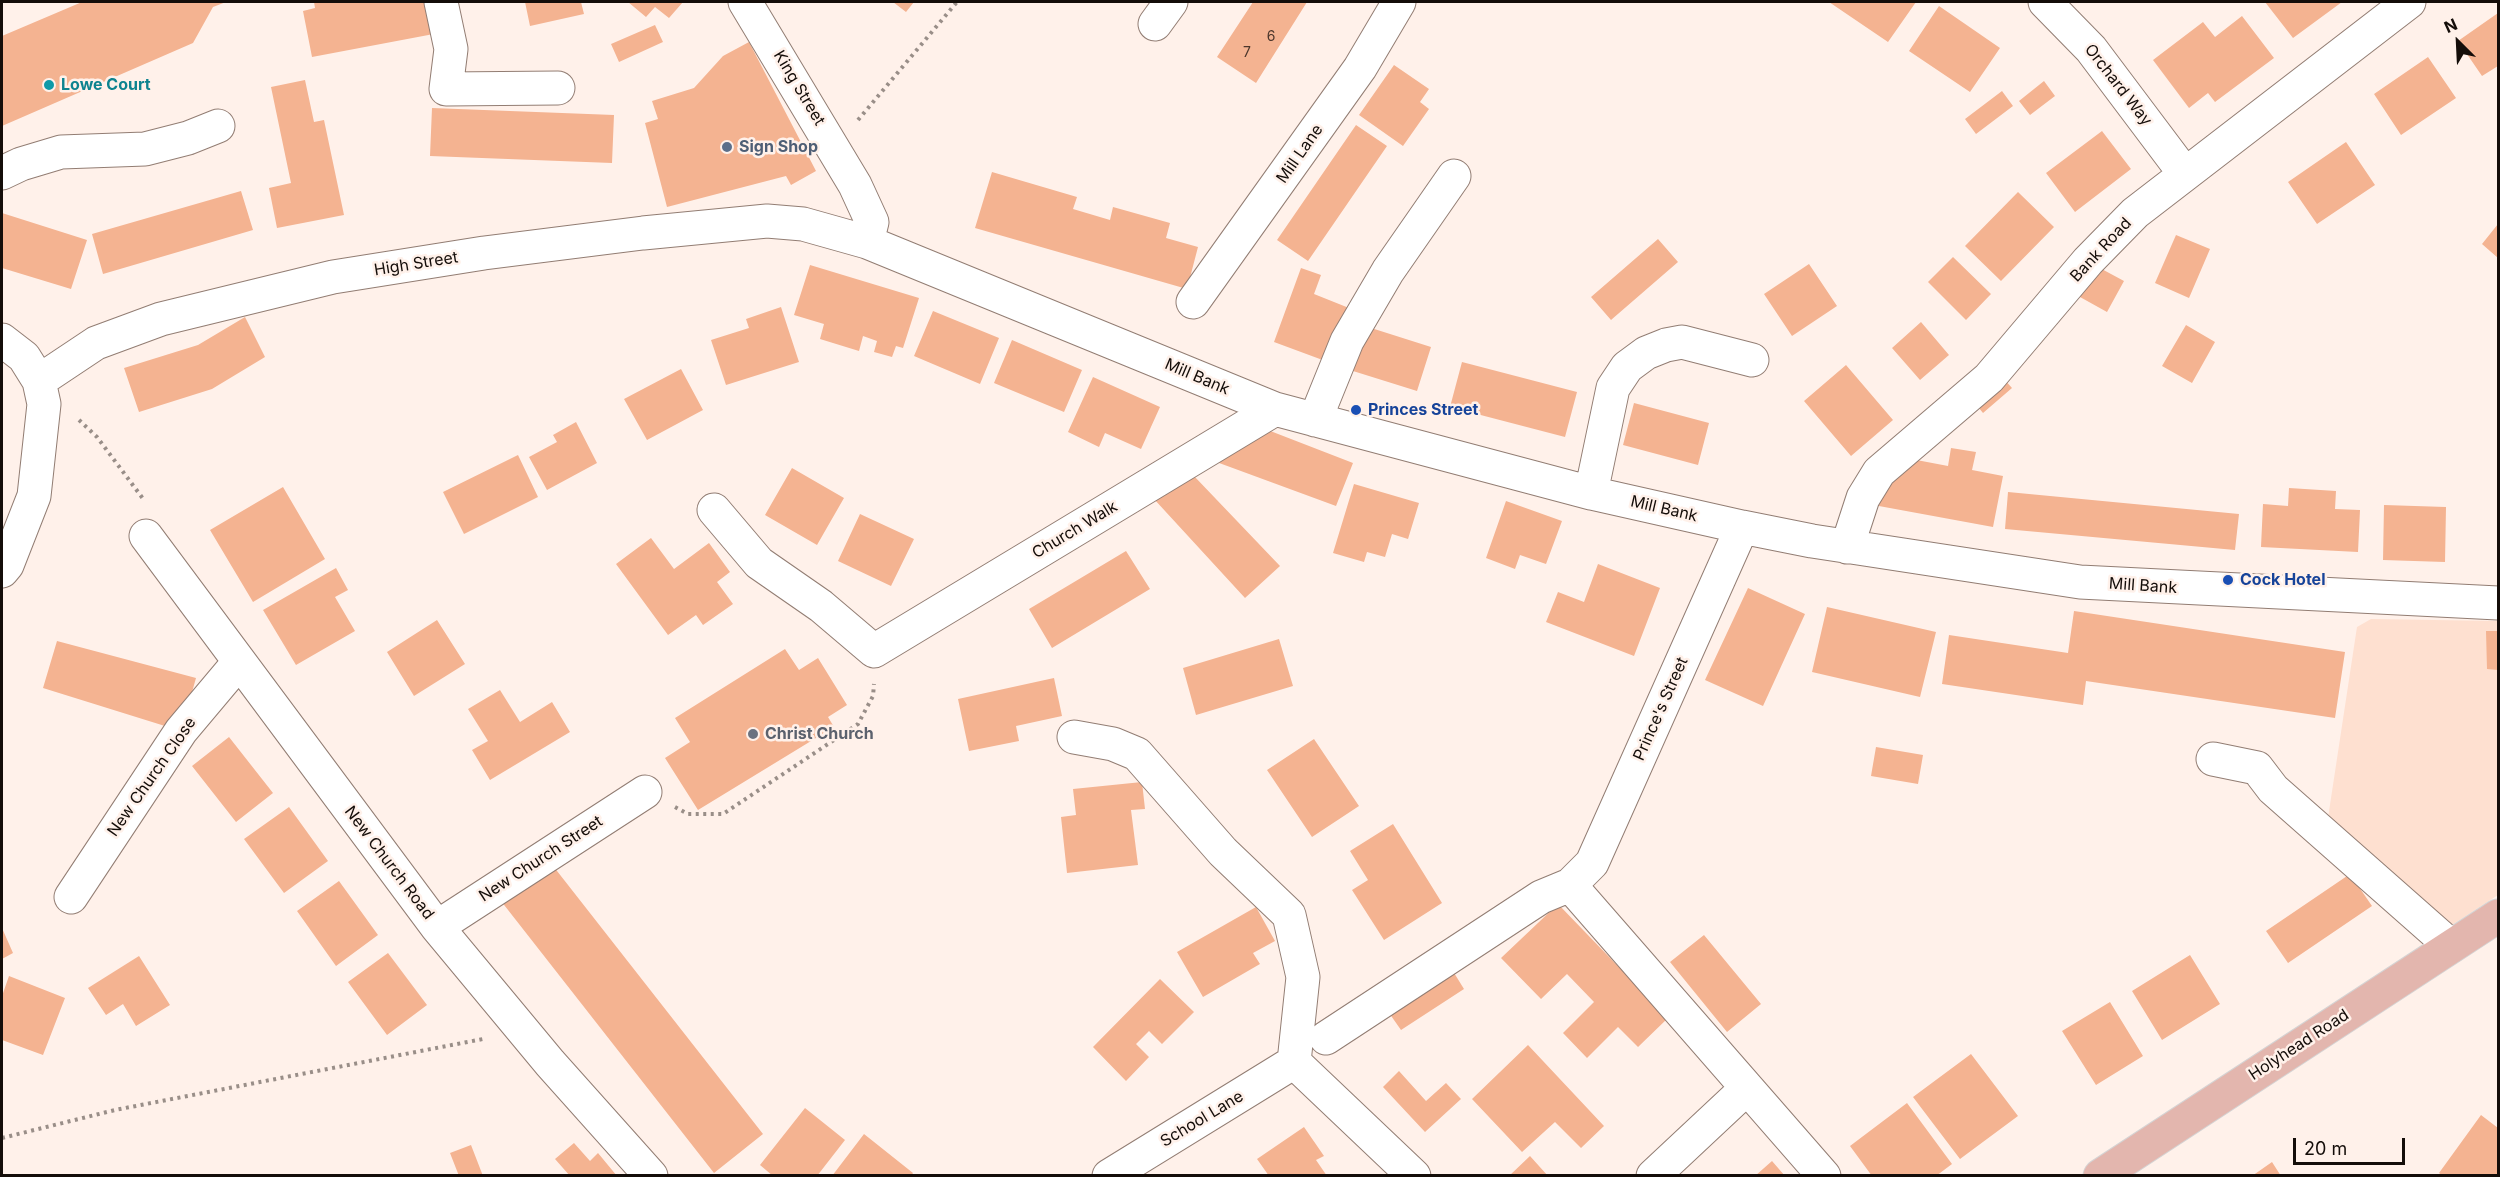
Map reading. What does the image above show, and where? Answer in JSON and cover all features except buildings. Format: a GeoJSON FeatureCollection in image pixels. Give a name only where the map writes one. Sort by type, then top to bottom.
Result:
{"type":"FeatureCollection","features":[{"type":"Feature","properties":{"kind":"main road","name":"Holyhead Road"},"geometry":{"type":"LineString","coordinates":[[2100,1176],[2499,916]]}},
{"type":"Feature","properties":{"kind":"street"},"geometry":{"type":"LineString","coordinates":[[441,2],[451,49],[446,88],[558,88]]}},
{"type":"Feature","properties":{"kind":"street","name":"King Street"},"geometry":{"type":"LineString","coordinates":[[745,2],[855,185],[872,222],[867,242]]}},
{"type":"Feature","properties":{"kind":"street","name":"Mill Lane"},"geometry":{"type":"LineString","coordinates":[[1193,302],[1353,78],[1399,2]]}},
{"type":"Feature","properties":{"kind":"street","name":"Orchard Way"},"geometry":{"type":"LineString","coordinates":[[2045,2],[2091,49],[2185,174]]}},
{"type":"Feature","properties":{"kind":"street","name":"Bank Road"},"geometry":{"type":"LineString","coordinates":[[1847,547],[1863,498],[1879,472],[1989,378],[2104,245],[2135,213],[2409,2]]}},
{"type":"Feature","properties":{"kind":"street"},"geometry":{"type":"LineString","coordinates":[[2,173],[21,164],[61,152],[145,149],[188,138],[218,126]]}},
{"type":"Feature","properties":{"kind":"street"},"geometry":{"type":"LineString","coordinates":[[1315,420],[1347,341],[1388,271],[1454,177]]}},
{"type":"Feature","properties":{"kind":"street","name":"High Street"},"geometry":{"type":"LineString","coordinates":[[39,381],[96,343],[161,319],[333,277],[495,252],[766,221],[803,224],[867,242]]}},
{"type":"Feature","properties":{"kind":"street","name":"Mill Bank"},"geometry":{"type":"LineString","coordinates":[[867,242],[1275,410],[1591,493],[1742,527],[1847,547],[2080,582],[2499,603]]}},
{"type":"Feature","properties":{"kind":"street"},"geometry":{"type":"LineString","coordinates":[[2,340],[24,357],[39,381],[44,404],[34,496],[7,565],[2,571]]}},
{"type":"Feature","properties":{"kind":"street"},"geometry":{"type":"LineString","coordinates":[[1591,493],[1613,388],[1627,367],[1646,353],[1666,345],[1682,342],[1752,360]]}},
{"type":"Feature","properties":{"kind":"street","name":"Church Walk"},"geometry":{"type":"LineString","coordinates":[[874,651],[1275,410]]}},
{"type":"Feature","properties":{"kind":"street"},"geometry":{"type":"LineString","coordinates":[[714,510],[759,564],[821,606],[874,651]]}},
{"type":"Feature","properties":{"kind":"street","name":"Prince's Street"},"geometry":{"type":"LineString","coordinates":[[1326,1038],[1541,897],[1570,885],[1592,863],[1742,527]]}},
{"type":"Feature","properties":{"kind":"street","name":"New Church Road"},"geometry":{"type":"LineString","coordinates":[[146,536],[437,927],[521,1028],[651,1176]]}},
{"type":"Feature","properties":{"kind":"street","name":"New Church Close"},"geometry":{"type":"LineString","coordinates":[[71,897],[181,731],[240,662]]}},
{"type":"Feature","properties":{"kind":"street"},"geometry":{"type":"LineString","coordinates":[[1074,737],[1113,744],[1137,754],[1223,852],[1288,915],[1303,977],[1294,1062],[1414,1176]]}},
{"type":"Feature","properties":{"kind":"street"},"geometry":{"type":"LineString","coordinates":[[2213,759],[2257,768],[2273,789],[2451,946]]}},
{"type":"Feature","properties":{"kind":"street","name":"New Church Street"},"geometry":{"type":"LineString","coordinates":[[437,927],[645,792]]}},
{"type":"Feature","properties":{"kind":"street"},"geometry":{"type":"LineString","coordinates":[[1570,885],[1824,1176]]}},
{"type":"Feature","properties":{"kind":"street","name":"School Lane"},"geometry":{"type":"LineString","coordinates":[[1109,1176],[1294,1062]]}},
{"type":"Feature","properties":{"kind":"street"},"geometry":{"type":"LineString","coordinates":[[1653,1176],[1747,1088]]}},
{"type":"Feature","properties":{"kind":"path"},"geometry":{"type":"LineString","coordinates":[[834,148],[957,2]]}},
{"type":"Feature","properties":{"kind":"path"},"geometry":{"type":"LineString","coordinates":[[39,381],[97,436],[152,511],[146,536]]}},
{"type":"Feature","properties":{"kind":"path"},"geometry":{"type":"LineString","coordinates":[[645,792],[688,814],[723,814],[858,724],[873,696],[874,651]]}},
{"type":"Feature","properties":{"kind":"path"},"geometry":{"type":"LineString","coordinates":[[2,1138],[115,1110],[436,1049],[521,1028]]}},
{"type":"Feature","properties":{"kind":"shaded area"},"geometry":{"type":"Polygon","coordinates":[[[2371,619],[2498,621],[2498,895],[2449,927],[2328,818],[2357,627],[2371,619]]]}},
{"type":"Feature","properties":{"kind":"place","name":"Lowe Court"},"geometry":{"type":"Point","coordinates":[49,85]}},
{"type":"Feature","properties":{"kind":"place","name":"Sign Shop"},"geometry":{"type":"Point","coordinates":[727,147]}},
{"type":"Feature","properties":{"kind":"place","name":"Princes Street"},"geometry":{"type":"Point","coordinates":[1356,410]}},
{"type":"Feature","properties":{"kind":"place","name":"Cock Hotel"},"geometry":{"type":"Point","coordinates":[2228,580]}},
{"type":"Feature","properties":{"kind":"place","name":"Christ Church"},"geometry":{"type":"Point","coordinates":[753,734]}}]}
